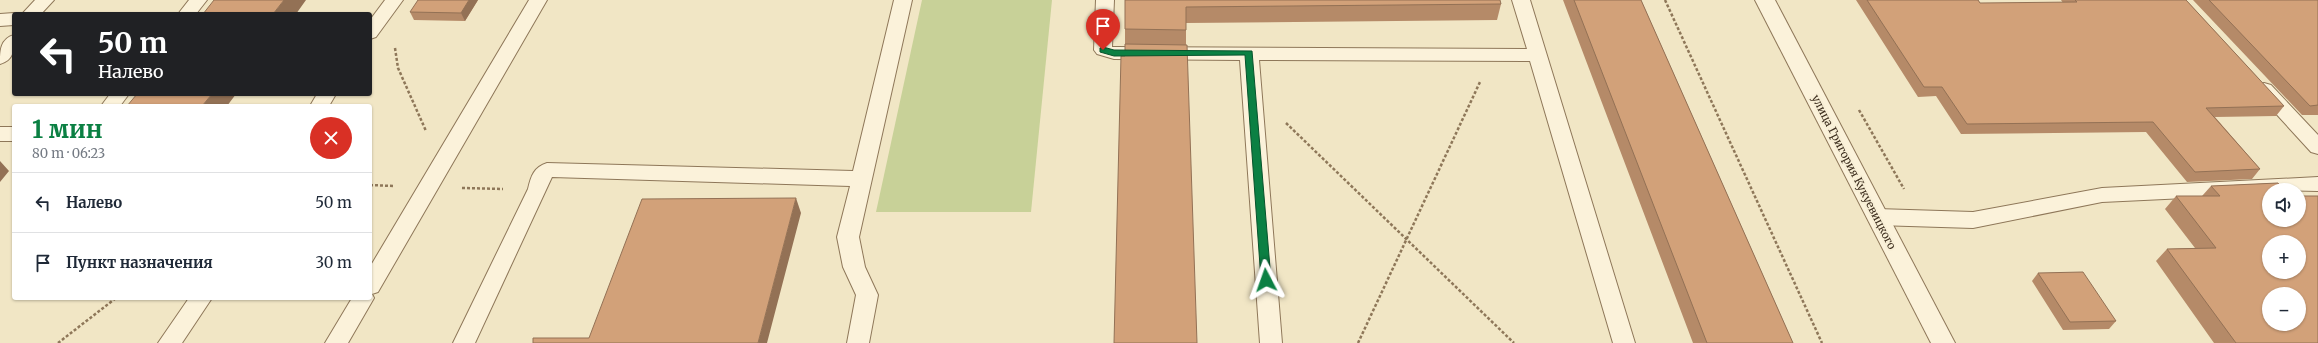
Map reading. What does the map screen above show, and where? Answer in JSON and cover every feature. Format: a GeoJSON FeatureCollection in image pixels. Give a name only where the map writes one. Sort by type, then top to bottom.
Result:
{"type":"FeatureCollection","features":[{"type":"Feature","properties":{"kind":"street","name":"улица Григория Кукуевицкого"},"geometry":{"type":"LineString","coordinates":[[1765,0],[1943,343]]}},
{"type":"Feature","properties":{"kind":"lane"},"geometry":{"type":"LineString","coordinates":[[33,12],[45,0]]}},
{"type":"Feature","properties":{"kind":"lane"},"geometry":{"type":"LineString","coordinates":[[189,12],[198,0]]}},
{"type":"Feature","properties":{"kind":"lane"},"geometry":{"type":"LineString","coordinates":[[372,283],[538,0]]}},
{"type":"Feature","properties":{"kind":"lane"},"geometry":{"type":"LineString","coordinates":[[858,343],[867,295],[854,267],[848,237],[903,0]]}},
{"type":"Feature","properties":{"kind":"lane"},"geometry":{"type":"LineString","coordinates":[[1106,0],[1103,50],[1114,53],[1536,55]]}},
{"type":"Feature","properties":{"kind":"lane"},"geometry":{"type":"LineString","coordinates":[[1521,0],[1536,55],[1624,343]]}},
{"type":"Feature","properties":{"kind":"lane"},"geometry":{"type":"LineString","coordinates":[[372,30],[391,3]]}},
{"type":"Feature","properties":{"kind":"lane"},"geometry":{"type":"LineString","coordinates":[[0,20],[12,20]]}},
{"type":"Feature","properties":{"kind":"lane"},"geometry":{"type":"LineString","coordinates":[[0,58],[12,43]]}},
{"type":"Feature","properties":{"kind":"lane"},"geometry":{"type":"LineString","coordinates":[[1249,53],[1271,343]]}},
{"type":"Feature","properties":{"kind":"lane"},"geometry":{"type":"LineString","coordinates":[[2255,79],[2318,146]]}},
{"type":"Feature","properties":{"kind":"lane"},"geometry":{"type":"LineString","coordinates":[[112,104],[118,96]]}},
{"type":"Feature","properties":{"kind":"lane"},"geometry":{"type":"LineString","coordinates":[[0,134],[12,134]]}},
{"type":"Feature","properties":{"kind":"lane"},"geometry":{"type":"LineString","coordinates":[[464,343],[538,189],[541,176],[547,170],[862,179]]}},
{"type":"Feature","properties":{"kind":"lane"},"geometry":{"type":"LineString","coordinates":[[1877,217],[1973,220],[2102,195],[2318,184]]}},
{"type":"Feature","properties":{"kind":"lane"},"geometry":{"type":"LineString","coordinates":[[169,343],[200,300]]}},
{"type":"Feature","properties":{"kind":"lane"},"geometry":{"type":"LineString","coordinates":[[336,343],[362,300]]}},
{"type":"Feature","properties":{"kind":"lane"},"geometry":{"type":"LineString","coordinates":[[152,343],[187,317]]}},
{"type":"Feature","properties":{"kind":"path"},"geometry":{"type":"LineString","coordinates":[[1665,0],[1822,343]]}},
{"type":"Feature","properties":{"kind":"path"},"geometry":{"type":"LineString","coordinates":[[391,3],[398,68],[442,164]]}},
{"type":"Feature","properties":{"kind":"path"},"geometry":{"type":"LineString","coordinates":[[1358,343],[1493,54]]}},
{"type":"Feature","properties":{"kind":"path"},"geometry":{"type":"LineString","coordinates":[[1251,89],[1514,343]]}},
{"type":"Feature","properties":{"kind":"path"},"geometry":{"type":"LineString","coordinates":[[58,343],[113,300]]}},
{"type":"Feature","properties":{"kind":"green space"},"geometry":{"type":"Polygon","coordinates":[[[922,0],[1052,0],[1031,212],[876,212],[922,0]]]}},
{"type":"Feature","properties":{"kind":"building"},"geometry":{"type":"Polygon","coordinates":[[[214,0],[284,0],[275,12],[205,12],[214,0]]]}},
{"type":"Feature","properties":{"kind":"building"},"geometry":{"type":"Polygon","coordinates":[[[418,0],[469,0],[461,13],[410,12],[418,0]]]}},
{"type":"Feature","properties":{"kind":"building"},"geometry":{"type":"Polygon","coordinates":[[[1125,0],[1500,0],[1501,4],[1186,7],[1186,30],[1125,29],[1125,0]]]}},
{"type":"Feature","properties":{"kind":"building"},"geometry":{"type":"Polygon","coordinates":[[[1574,0],[1641,0],[1793,343],[1707,343],[1574,0]]]}},
{"type":"Feature","properties":{"kind":"building"},"geometry":{"type":"Polygon","coordinates":[[[1867,0],[1978,0],[1980,3],[2077,2],[2075,0],[2186,0],[2284,106],[2206,108],[2260,169],[2195,172],[2153,122],[1967,124],[1942,87],[1924,87],[1867,0]]]}},
{"type":"Feature","properties":{"kind":"building"},"geometry":{"type":"Polygon","coordinates":[[[2209,0],[2318,0],[2318,105],[2310,106],[2209,0]]]}},
{"type":"Feature","properties":{"kind":"building"},"geometry":{"type":"Polygon","coordinates":[[[1125,44],[1187,45],[1197,343],[1114,343],[1121,56],[1125,56],[1125,44]]]}},
{"type":"Feature","properties":{"kind":"building"},"geometry":{"type":"Polygon","coordinates":[[[135,96],[210,96],[204,104],[129,104],[135,96]]]}},
{"type":"Feature","properties":{"kind":"building"},"geometry":{"type":"Polygon","coordinates":[[[2262,184],[2262,227],[2306,227],[2306,196],[2318,196],[2318,343],[2236,343],[2167,249],[2216,248],[2176,196],[2220,196],[2211,186],[2262,184]]]}},
{"type":"Feature","properties":{"kind":"building"},"geometry":{"type":"Polygon","coordinates":[[[796,198],[758,343],[533,343],[533,338],[589,338],[642,199],[796,198]]]}},
{"type":"Feature","properties":{"kind":"building"},"geometry":{"type":"Polygon","coordinates":[[[2083,272],[2116,321],[2070,322],[2038,273],[2083,272]]]}},
{"type":"Feature","properties":{"kind":"route"},"geometry":{"type":"LineString","coordinates":[[1103,50],[1114,53],[1249,53],[1266,280]]}}]}
